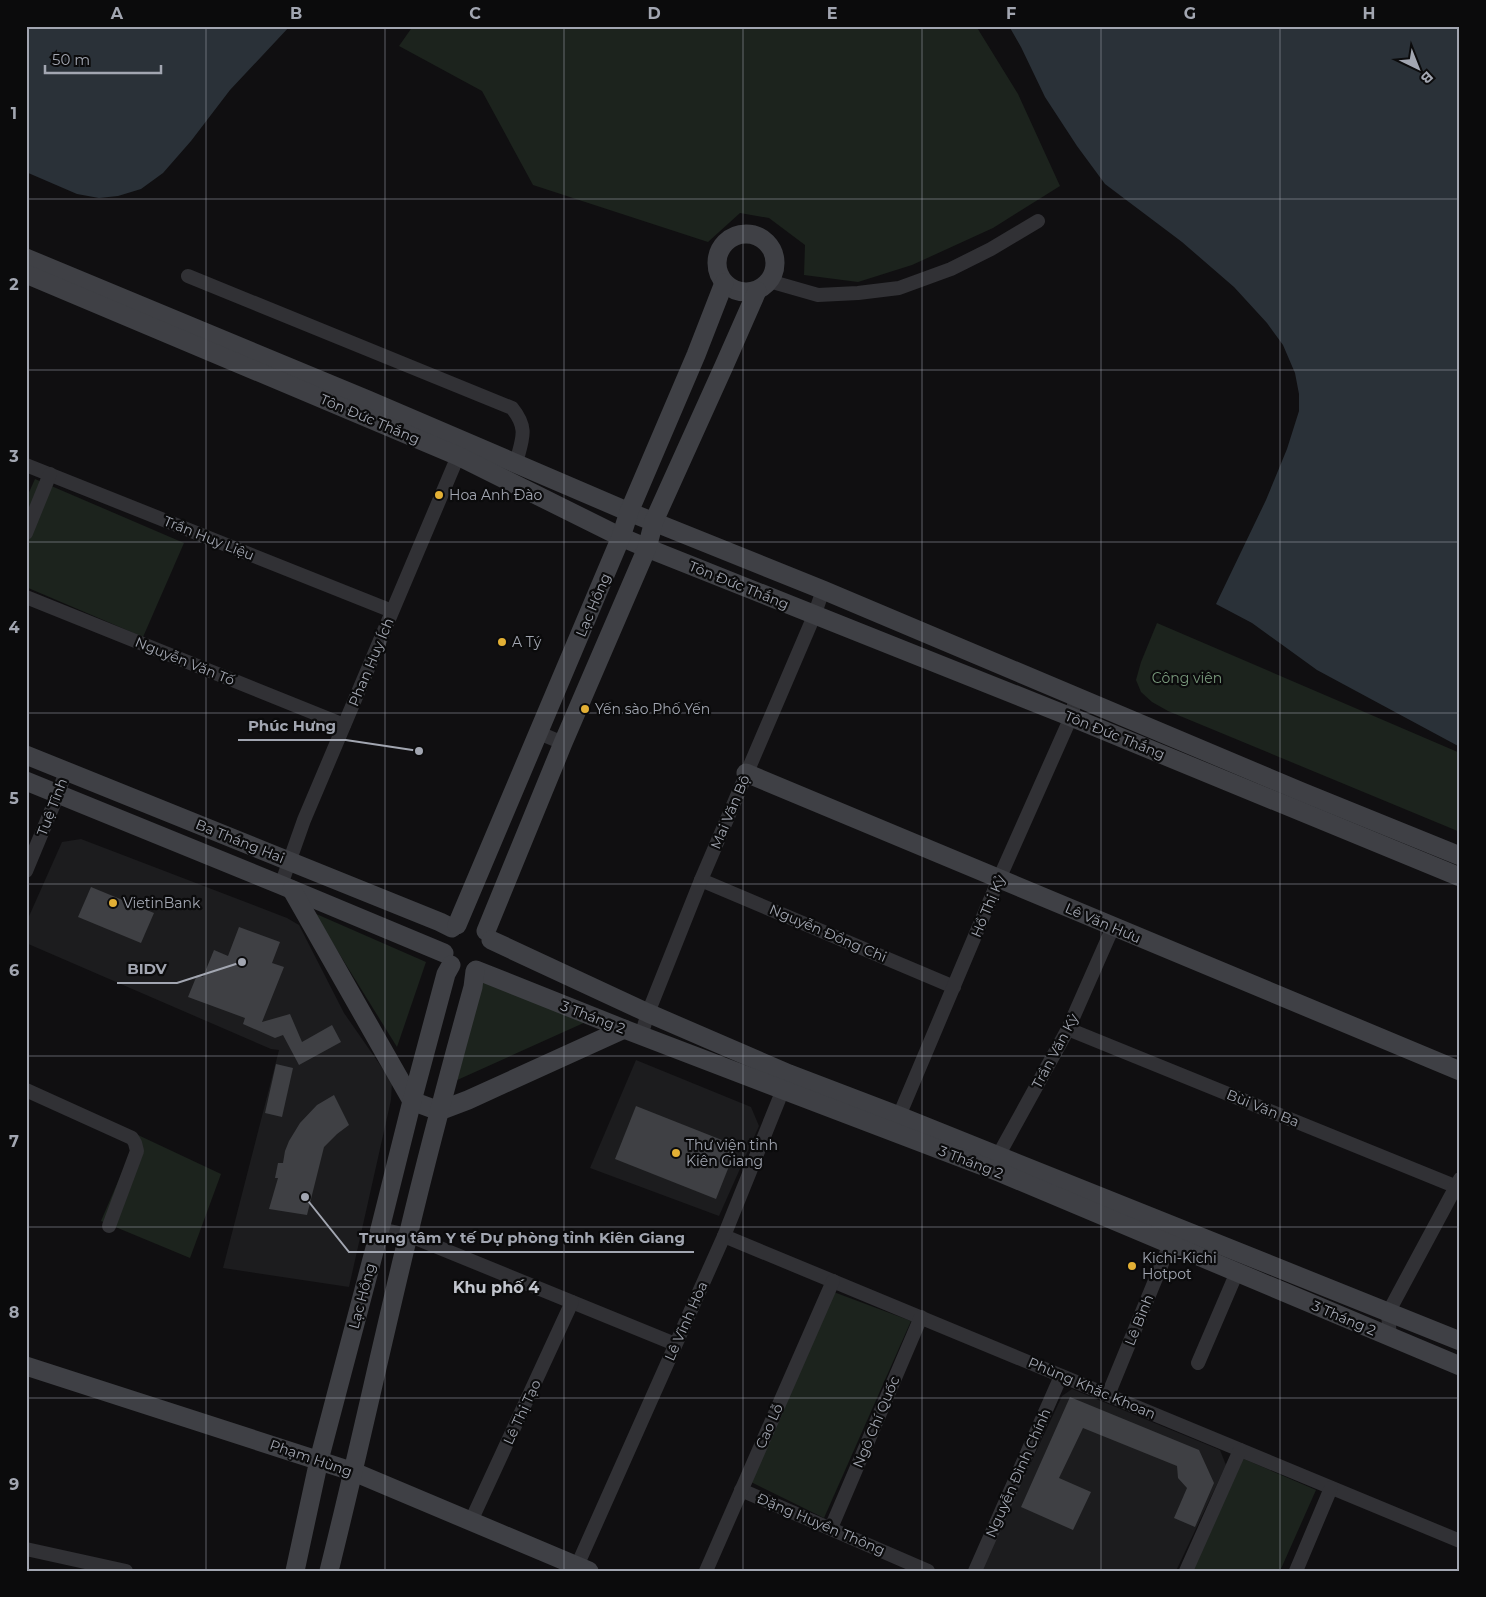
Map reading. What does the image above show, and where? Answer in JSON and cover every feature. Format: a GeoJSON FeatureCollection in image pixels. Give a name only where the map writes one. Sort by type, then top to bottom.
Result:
{"type":"FeatureCollection","features":[{"type":"Feature","properties":{"kind":"street"},"geometry":{"type":"LineString","coordinates":[[763,286],[818,295],[898,288],[951,269],[991,249],[1038,221]]}},
{"type":"Feature","properties":{"kind":"street"},"geometry":{"type":"LineString","coordinates":[[745,233],[755,235],[764,240],[773,252],[776,262],[774,272],[763,286],[746,293],[736,292],[724,284],[718,275],[716,265],[719,250],[734,236],[745,233]]}},
{"type":"Feature","properties":{"kind":"street","name":"Tôn Đức Thắng"},"geometry":{"type":"LineString","coordinates":[[26,258],[459,448],[621,537],[814,616],[1071,717],[1460,877]]}},
{"type":"Feature","properties":{"kind":"street","name":"Tôn Đức Thắng"},"geometry":{"type":"LineString","coordinates":[[26,274],[459,448],[516,463],[629,512],[823,590],[1302,792],[1460,856]]}},
{"type":"Feature","properties":{"kind":"street"},"geometry":{"type":"LineString","coordinates":[[188,276],[512,408],[521,418],[523,433],[516,463]]}},
{"type":"Feature","properties":{"kind":"street","name":"Lạc Hồng"},"geometry":{"type":"LineString","coordinates":[[455,927],[621,537],[629,512],[724,284]]}},
{"type":"Feature","properties":{"kind":"street","name":"Lạc Hồng"},"geometry":{"type":"LineString","coordinates":[[489,935],[563,743],[647,548],[654,521],[724,366],[763,286]]}},
{"type":"Feature","properties":{"kind":"street","name":"Phan Huy Ích"},"geometry":{"type":"LineString","coordinates":[[286,888],[289,861],[304,820],[459,448]]}},
{"type":"Feature","properties":{"kind":"street","name":"Trần Huy Liệu"},"geometry":{"type":"LineString","coordinates":[[26,465],[392,611]]}},
{"type":"Feature","properties":{"kind":"street"},"geometry":{"type":"LineString","coordinates":[[26,533],[50,474]]}},
{"type":"Feature","properties":{"kind":"street","name":"Mai Văn Bộ"},"geometry":{"type":"LineString","coordinates":[[632,1032],[648,1013],[701,880],[814,616],[823,590]]}},
{"type":"Feature","properties":{"kind":"street","name":"Nguyễn Văn Tố"},"geometry":{"type":"LineString","coordinates":[[26,597],[344,725]]}},
{"type":"Feature","properties":{"kind":"street","name":"Hồ Thị Kỷ"},"geometry":{"type":"LineString","coordinates":[[899,1116],[1071,717],[1076,697]]}},
{"type":"Feature","properties":{"kind":"street"},"geometry":{"type":"LineString","coordinates":[[539,733],[563,743]]}},
{"type":"Feature","properties":{"kind":"street","name":"Ba Tháng Hai"},"geometry":{"type":"LineString","coordinates":[[26,755],[455,927]]}},
{"type":"Feature","properties":{"kind":"street","name":"Tuệ Tĩnh"},"geometry":{"type":"LineString","coordinates":[[26,872],[66,771]]}},
{"type":"Feature","properties":{"kind":"street","name":"Lê Văn Hưu"},"geometry":{"type":"LineString","coordinates":[[746,773],[1460,1071]]}},
{"type":"Feature","properties":{"kind":"street","name":"Ba Tháng Hai"},"geometry":{"type":"LineString","coordinates":[[26,781],[286,888],[447,959]]}},
{"type":"Feature","properties":{"kind":"street","name":"Nguyễn Đổng Chi"},"geometry":{"type":"LineString","coordinates":[[701,880],[954,987]]}},
{"type":"Feature","properties":{"kind":"street"},"geometry":{"type":"LineString","coordinates":[[286,888],[412,1100],[439,1111],[632,1032]]}},
{"type":"Feature","properties":{"kind":"street"},"geometry":{"type":"LineString","coordinates":[[470,923],[476,924],[489,935],[493,949],[485,966],[476,971],[462,971],[447,959],[445,940],[455,927],[470,923]]}},
{"type":"Feature","properties":{"kind":"street","name":"Trần Văn Kỷ"},"geometry":{"type":"LineString","coordinates":[[999,1164],[1068,1029],[1113,927]]}},
{"type":"Feature","properties":{"kind":"street","name":"3 Tháng 2"},"geometry":{"type":"LineString","coordinates":[[489,935],[509,949],[648,1013],[786,1082],[999,1164],[1165,1223],[1460,1341]]}},
{"type":"Feature","properties":{"kind":"street","name":"Lạc Hồng"},"geometry":{"type":"LineString","coordinates":[[294,1571],[319,1460],[446,974],[447,959]]}},
{"type":"Feature","properties":{"kind":"street"},"geometry":{"type":"LineString","coordinates":[[329,1571],[354,1472],[408,1236],[476,971]]}},
{"type":"Feature","properties":{"kind":"street","name":"3 Tháng 2"},"geometry":{"type":"LineString","coordinates":[[476,971],[632,1032],[899,1116],[1170,1244],[1460,1366]]}},
{"type":"Feature","properties":{"kind":"street","name":"Bùi Văn Ba"},"geometry":{"type":"LineString","coordinates":[[1068,1029],[1458,1183]]}},
{"type":"Feature","properties":{"kind":"street","name":"Lê Vĩnh Hòa"},"geometry":{"type":"LineString","coordinates":[[583,1568],[676,1344],[724,1236],[786,1082]]}},
{"type":"Feature","properties":{"kind":"street"},"geometry":{"type":"LineString","coordinates":[[26,1090],[132,1138],[137,1151],[109,1226]]}},
{"type":"Feature","properties":{"kind":"street"},"geometry":{"type":"LineString","coordinates":[[1390,1337],[1388,1313],[1458,1183]]}},
{"type":"Feature","properties":{"kind":"street"},"geometry":{"type":"LineString","coordinates":[[1165,1223],[1170,1244]]}},
{"type":"Feature","properties":{"kind":"street"},"geometry":{"type":"LineString","coordinates":[[380,1229],[408,1236],[676,1344]]}},
{"type":"Feature","properties":{"kind":"street","name":"Phùng Khắc Khoan"},"geometry":{"type":"LineString","coordinates":[[724,1236],[1460,1541]]}},
{"type":"Feature","properties":{"kind":"street","name":"Lê Bình"},"geometry":{"type":"LineString","coordinates":[[1108,1395],[1170,1244]]}},
{"type":"Feature","properties":{"kind":"street"},"geometry":{"type":"LineString","coordinates":[[1198,1363],[1237,1272]]}},
{"type":"Feature","properties":{"kind":"street","name":"Cao Lỗ"},"geometry":{"type":"LineString","coordinates":[[706,1571],[833,1281]]}},
{"type":"Feature","properties":{"kind":"street","name":"Lê Thị Tạo"},"geometry":{"type":"LineString","coordinates":[[471,1521],[572,1302]]}},
{"type":"Feature","properties":{"kind":"street","name":"Ngô Chí Quốc"},"geometry":{"type":"LineString","coordinates":[[830,1528],[921,1317]]}},
{"type":"Feature","properties":{"kind":"street","name":"Phạm Hùng"},"geometry":{"type":"LineString","coordinates":[[26,1366],[354,1472],[583,1568]]}},
{"type":"Feature","properties":{"kind":"street","name":"Nguyễn Đình Chính"},"geometry":{"type":"LineString","coordinates":[[975,1571],[1061,1376]]}},
{"type":"Feature","properties":{"kind":"street"},"geometry":{"type":"LineString","coordinates":[[1186,1571],[1240,1450]]}},
{"type":"Feature","properties":{"kind":"street"},"geometry":{"type":"LineString","coordinates":[[1296,1571],[1331,1488]]}},
{"type":"Feature","properties":{"kind":"street","name":"Đặng Huyền Thông"},"geometry":{"type":"LineString","coordinates":[[741,1490],[928,1571]]}},
{"type":"Feature","properties":{"kind":"street"},"geometry":{"type":"LineString","coordinates":[[26,1549],[126,1571]]}},
{"type":"Feature","properties":{"kind":"shaded area"},"geometry":{"type":"Polygon","coordinates":[[[26,26],[290,26],[230,90],[191,141],[163,173],[141,189],[118,196],[99,198],[77,194],[26,172],[26,26]]]}},
{"type":"Feature","properties":{"kind":"shaded area"},"geometry":{"type":"Polygon","coordinates":[[[1009,26],[1460,26],[1460,747],[1317,670],[1252,623],[1216,604],[1266,500],[1287,449],[1299,411],[1299,394],[1295,373],[1283,345],[1267,323],[1234,287],[1182,242],[1105,184],[1045,97],[1009,26]]]}},
{"type":"Feature","properties":{"kind":"shaded area"},"geometry":{"type":"Polygon","coordinates":[[[81,839],[287,918],[299,925],[344,1013],[392,1082],[391,1100],[349,1287],[223,1268],[279,1050],[271,1049],[26,943],[26,923],[62,842],[81,839]]]}},
{"type":"Feature","properties":{"kind":"shaded area"},"geometry":{"type":"Polygon","coordinates":[[[636,1060],[751,1107],[759,1126],[719,1216],[590,1168],[636,1060]]]}},
{"type":"Feature","properties":{"kind":"shaded area"},"geometry":{"type":"Polygon","coordinates":[[[1072,1389],[1220,1450],[1226,1465],[1176,1571],[983,1571],[982,1567],[1062,1396],[1072,1389]]]}},
{"type":"Feature","properties":{"kind":"green space"},"geometry":{"type":"Polygon","coordinates":[[[413,26],[976,26],[1018,94],[1060,186],[993,228],[912,265],[858,282],[804,275],[805,245],[769,218],[740,213],[708,242],[533,185],[482,91],[399,46],[413,26]]]}},
{"type":"Feature","properties":{"kind":"green space"},"geometry":{"type":"Polygon","coordinates":[[[35,479],[184,543],[143,637],[26,587],[26,499],[35,479]]]}},
{"type":"Feature","properties":{"kind":"green space","name":"Công viên"},"geometry":{"type":"Polygon","coordinates":[[[1157,623],[1460,753],[1460,832],[1168,711],[1152,702],[1141,692],[1136,680],[1141,662],[1157,623]]]}},
{"type":"Feature","properties":{"kind":"green space"},"geometry":{"type":"Polygon","coordinates":[[[314,913],[426,962],[397,1047],[314,913]]]}},
{"type":"Feature","properties":{"kind":"green space"},"geometry":{"type":"Polygon","coordinates":[[[482,979],[588,1021],[455,1081],[482,979]]]}},
{"type":"Feature","properties":{"kind":"green space"},"geometry":{"type":"Polygon","coordinates":[[[138,1135],[221,1174],[190,1258],[101,1221],[138,1135]]]}},
{"type":"Feature","properties":{"kind":"green space"},"geometry":{"type":"Polygon","coordinates":[[[831,1291],[911,1321],[824,1518],[747,1480],[831,1291]]]}},
{"type":"Feature","properties":{"kind":"green space"},"geometry":{"type":"Polygon","coordinates":[[[1237,1456],[1316,1490],[1280,1571],[1186,1571],[1237,1456]]]}},
{"type":"Feature","properties":{"kind":"building"},"geometry":{"type":"Polygon","coordinates":[[[91,887],[154,913],[141,943],[78,917],[91,887]]]}},
{"type":"Feature","properties":{"kind":"building"},"geometry":{"type":"Polygon","coordinates":[[[239,927],[280,942],[272,963],[284,967],[262,1022],[290,1014],[302,1042],[332,1025],[341,1042],[299,1065],[283,1035],[275,1038],[243,1024],[245,1018],[188,997],[197,975],[203,977],[214,950],[228,956],[239,927]]]}},
{"type":"Feature","properties":{"kind":"building"},"geometry":{"type":"Polygon","coordinates":[[[276,1064],[293,1068],[282,1117],[265,1113],[276,1064]]]}},
{"type":"Feature","properties":{"kind":"building"},"geometry":{"type":"Polygon","coordinates":[[[334,1095],[349,1125],[324,1147],[307,1215],[269,1209],[278,1178],[275,1178],[278,1163],[283,1163],[289,1141],[300,1123],[317,1105],[334,1095]]]}},
{"type":"Feature","properties":{"kind":"building","name":"Thư viện tỉnh Kiên Giang"},"geometry":{"type":"Polygon","coordinates":[[[636,1106],[737,1146],[716,1199],[615,1159],[636,1106]]]}},
{"type":"Feature","properties":{"kind":"building"},"geometry":{"type":"Polygon","coordinates":[[[1070,1397],[1199,1450],[1214,1483],[1195,1527],[1174,1518],[1187,1488],[1178,1478],[1177,1466],[1083,1428],[1059,1478],[1091,1492],[1073,1530],[1021,1507],[1070,1397]]]}},
{"type":"Feature","properties":{"kind":"place","name":"Hoa Anh Đào"},"geometry":{"type":"Point","coordinates":[439,495]}},
{"type":"Feature","properties":{"kind":"place","name":"A Tý"},"geometry":{"type":"Point","coordinates":[502,642]}},
{"type":"Feature","properties":{"kind":"place","name":"Yến sào Phố Yến"},"geometry":{"type":"Point","coordinates":[585,709]}},
{"type":"Feature","properties":{"kind":"place","name":"Phúc Hưng"},"geometry":{"type":"Point","coordinates":[419,751]}},
{"type":"Feature","properties":{"kind":"place","name":"VietinBank"},"geometry":{"type":"Point","coordinates":[113,903]}},
{"type":"Feature","properties":{"kind":"place","name":"BIDV"},"geometry":{"type":"Point","coordinates":[242,962]}},
{"type":"Feature","properties":{"kind":"place","name":"Thư viện tỉnh Kiên Giang"},"geometry":{"type":"Point","coordinates":[676,1153]}},
{"type":"Feature","properties":{"kind":"place","name":"Trung tâm Y tế Dự phòng tỉnh Kiên Giang"},"geometry":{"type":"Point","coordinates":[305,1197]}},
{"type":"Feature","properties":{"kind":"place","name":"Kichi-Kichi Hotpot"},"geometry":{"type":"Point","coordinates":[1132,1266]}},
{"type":"Feature","properties":{"kind":"district","name":"Khu phố 4"},"geometry":{"type":"Point","coordinates":[496,1287]}}]}
